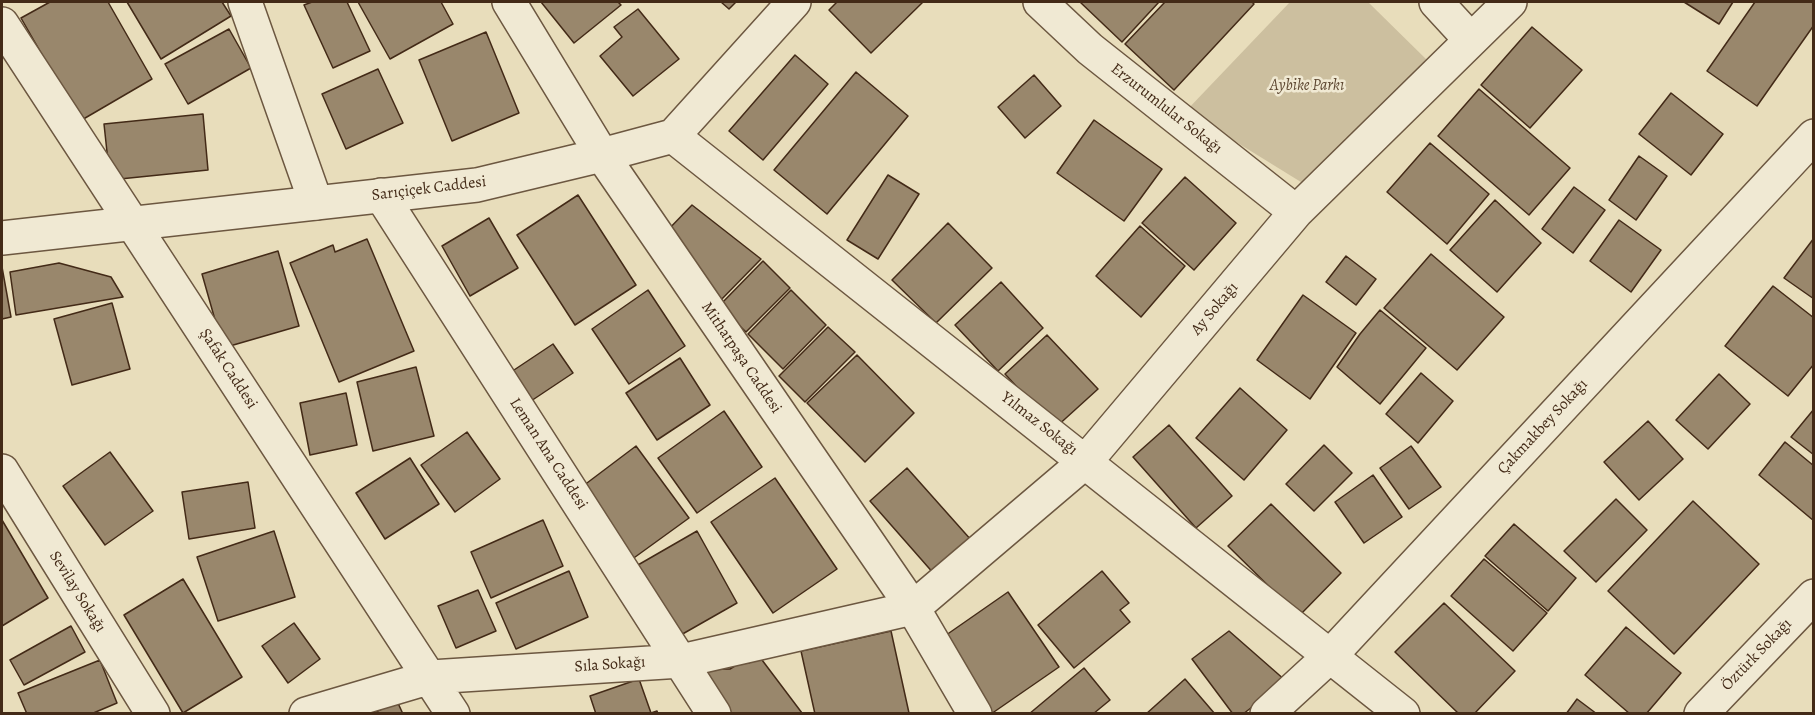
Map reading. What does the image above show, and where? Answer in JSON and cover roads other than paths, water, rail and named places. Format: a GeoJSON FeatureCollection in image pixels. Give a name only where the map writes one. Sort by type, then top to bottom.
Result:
{"type":"FeatureCollection","features":[{"type":"Feature","properties":{"kind":"street"},"geometry":{"type":"LineString","coordinates":[[245,2],[316,203]]}},
{"type":"Feature","properties":{"kind":"street","name":"Mithatpaşa Caddesi"},"geometry":{"type":"LineString","coordinates":[[509,2],[602,155],[913,608],[975,714]]}},
{"type":"Feature","properties":{"kind":"street"},"geometry":{"type":"LineString","coordinates":[[673,136],[794,2]]}},
{"type":"Feature","properties":{"kind":"street","name":"Erzurumlular Sokağı"},"geometry":{"type":"LineString","coordinates":[[1040,2],[1090,49],[1296,212]]}},
{"type":"Feature","properties":{"kind":"street"},"geometry":{"type":"LineString","coordinates":[[1436,2],[1470,39]]}},
{"type":"Feature","properties":{"kind":"street","name":"Ay Sokağı"},"geometry":{"type":"LineString","coordinates":[[913,608],[1086,461],[1296,212],[1510,2]]}},
{"type":"Feature","properties":{"kind":"street","name":"Şafak Caddesi"},"geometry":{"type":"LineString","coordinates":[[2,24],[431,677],[453,714]]}},
{"type":"Feature","properties":{"kind":"street","name":"Sarıçiçek Caddesi"},"geometry":{"type":"LineString","coordinates":[[2,238],[477,185],[673,136]]}},
{"type":"Feature","properties":{"kind":"street","name":"Yılmaz Sokağı"},"geometry":{"type":"LineString","coordinates":[[673,136],[1086,461],[1402,714]]}},
{"type":"Feature","properties":{"kind":"street","name":"Çakmakbey Sokağı"},"geometry":{"type":"LineString","coordinates":[[1267,714],[1330,656],[1814,136]]}},
{"type":"Feature","properties":{"kind":"street","name":"Leman Ana Caddesi"},"geometry":{"type":"LineString","coordinates":[[381,195],[714,714]]}},
{"type":"Feature","properties":{"kind":"street","name":"Sevilay Sokağı"},"geometry":{"type":"LineString","coordinates":[[2,471],[153,714]]}},
{"type":"Feature","properties":{"kind":"street","name":"Öztürk Sokağı"},"geometry":{"type":"LineString","coordinates":[[1701,714],[1814,596]]}},
{"type":"Feature","properties":{"kind":"street","name":"Sıla Sokağı"},"geometry":{"type":"LineString","coordinates":[[306,714],[431,677],[681,661],[913,608]]}},
{"type":"Feature","properties":{"kind":"park label","name":"Aybike Parkı"},"geometry":{"type":"Point","coordinates":[1307,86]}}]}
